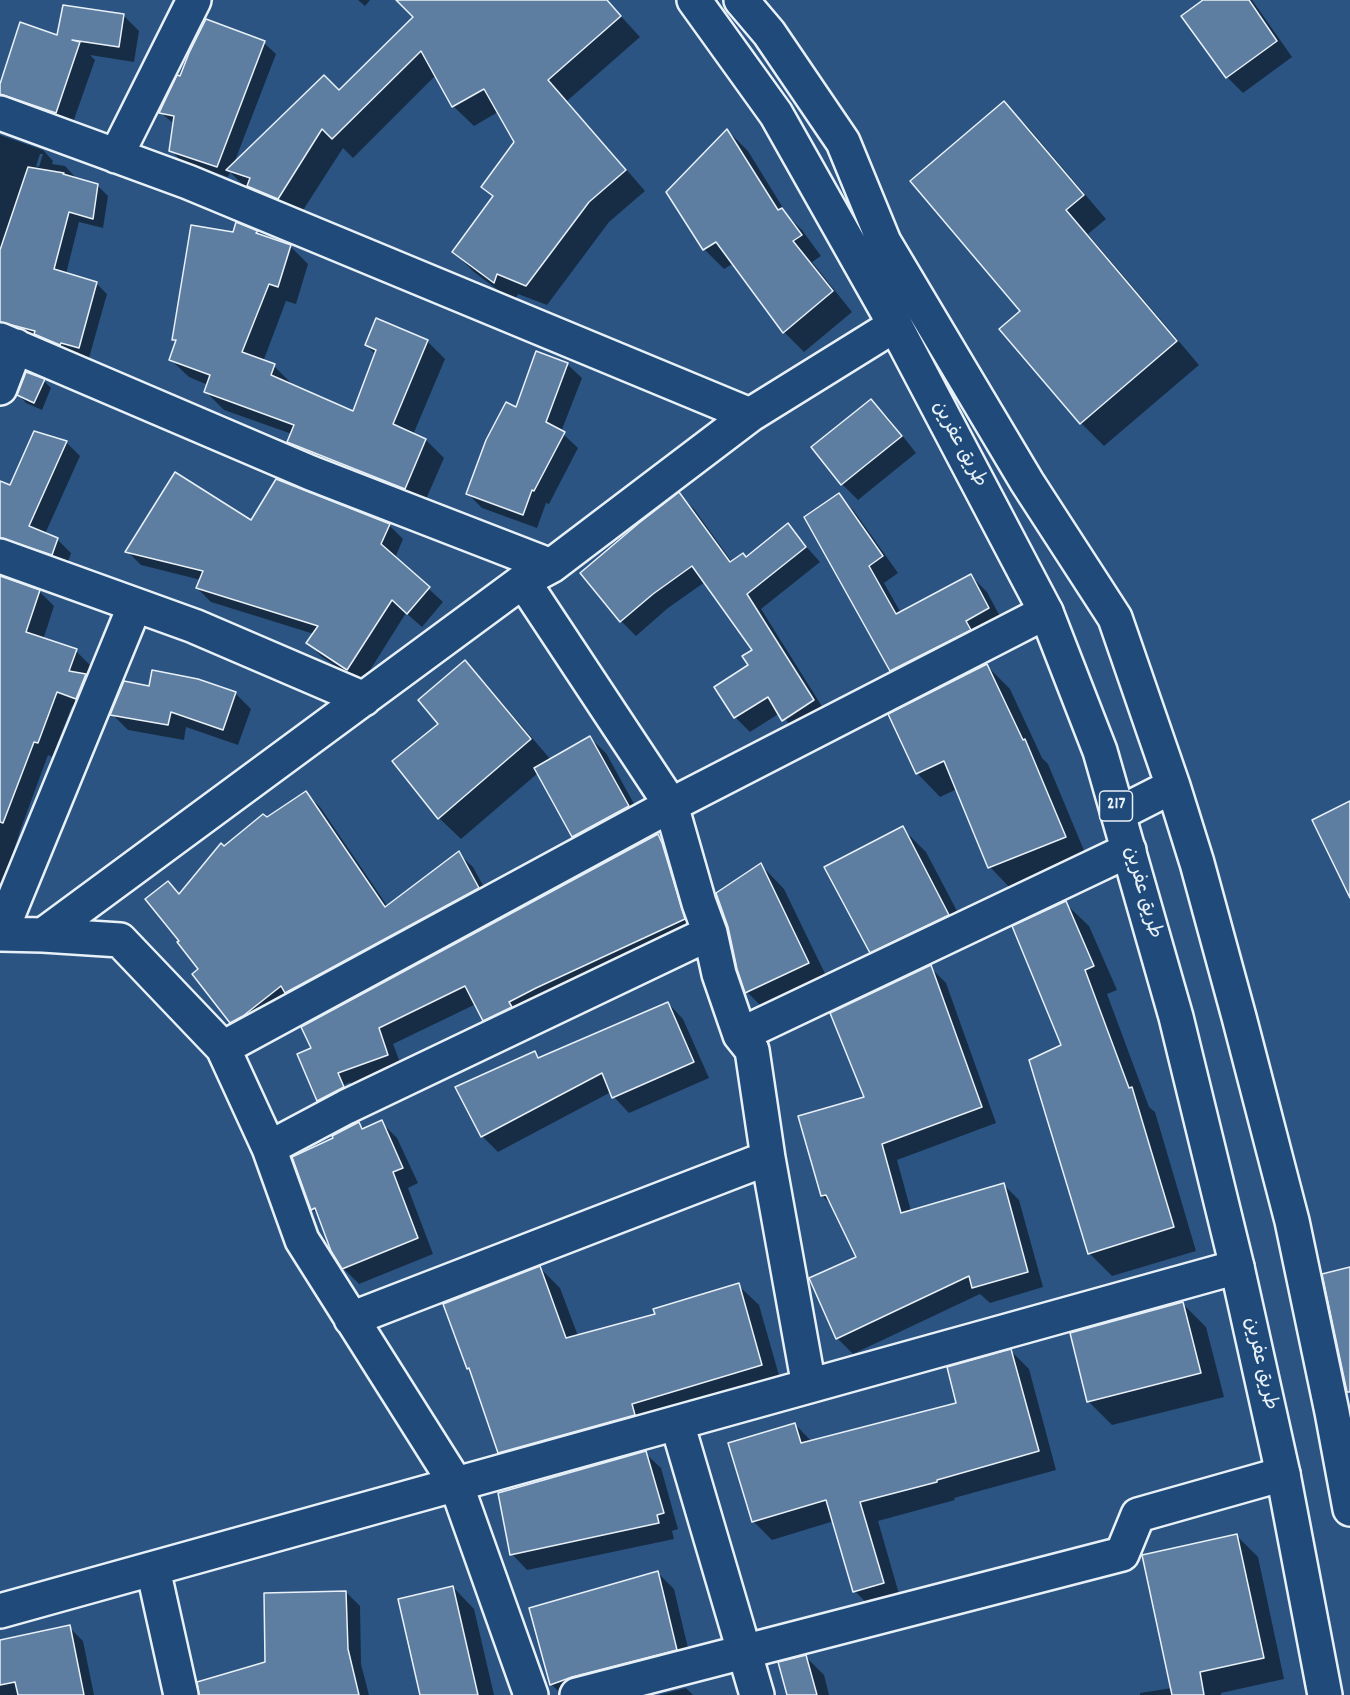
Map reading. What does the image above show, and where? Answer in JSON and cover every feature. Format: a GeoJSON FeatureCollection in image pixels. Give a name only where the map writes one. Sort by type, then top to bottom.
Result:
{"type":"FeatureCollection","features":[{"type":"Feature","properties":{"kind":"street"},"geometry":{"type":"LineString","coordinates":[[116,156],[194,0]]}},
{"type":"Feature","properties":{"kind":"street","name":"طريق عفرين"},"geometry":{"type":"LineString","coordinates":[[694,0],[776,114],[895,325],[1046,612],[1100,751],[1176,1017],[1237,1267],[1283,1474],[1325,1695]]}},
{"type":"Feature","properties":{"kind":"street","name":"طريق عفرين"},"geometry":{"type":"LineString","coordinates":[[741,0],[769,33],[843,142],[884,242],[1021,472],[1115,618],[1173,786],[1197,863],[1236,1006],[1292,1221],[1350,1509]]}},
{"type":"Feature","properties":{"kind":"street"},"geometry":{"type":"LineString","coordinates":[[0,113],[188,182],[750,415]]}},
{"type":"Feature","properties":{"kind":"street"},"geometry":{"type":"LineString","coordinates":[[43,934],[523,582],[551,566],[750,415],[895,325]]}},
{"type":"Feature","properties":{"kind":"street"},"geometry":{"type":"LineString","coordinates":[[0,388],[8,343],[311,473],[551,566]]}},
{"type":"Feature","properties":{"kind":"street"},"geometry":{"type":"LineString","coordinates":[[0,556],[194,626],[364,699]]}},
{"type":"Feature","properties":{"kind":"street"},"geometry":{"type":"LineString","coordinates":[[523,582],[671,805],[710,933],[719,974],[740,1035],[752,1050],[768,1158],[809,1386]]}},
{"type":"Feature","properties":{"kind":"street"},"geometry":{"type":"LineString","coordinates":[[135,605],[0,934],[43,934],[120,940],[223,1048],[269,1148],[302,1240],[456,1484],[531,1695]]}},
{"type":"Feature","properties":{"kind":"street"},"geometry":{"type":"LineString","coordinates":[[223,1048],[671,805],[1046,612]]}},
{"type":"Feature","properties":{"kind":"street"},"geometry":{"type":"LineString","coordinates":[[1118,814],[1173,786]]}},
{"type":"Feature","properties":{"kind":"street"},"geometry":{"type":"LineString","coordinates":[[740,1035],[1129,850]]}},
{"type":"Feature","properties":{"kind":"street"},"geometry":{"type":"LineString","coordinates":[[269,1148],[346,1107],[710,933]]}},
{"type":"Feature","properties":{"kind":"street"},"geometry":{"type":"LineString","coordinates":[[351,1319],[768,1158]]}},
{"type":"Feature","properties":{"kind":"street"},"geometry":{"type":"LineString","coordinates":[[0,1611],[1237,1267]]}},
{"type":"Feature","properties":{"kind":"street"},"geometry":{"type":"LineString","coordinates":[[677,1423],[758,1695]]}},
{"type":"Feature","properties":{"kind":"street"},"geometry":{"type":"LineString","coordinates":[[577,1695],[1122,1554],[1138,1515],[1283,1474]]}},
{"type":"Feature","properties":{"kind":"street"},"geometry":{"type":"LineString","coordinates":[[153,1569],[181,1695]]}},
{"type":"Feature","properties":{"kind":"building"},"geometry":{"type":"Polygon","coordinates":[[[396,0],[607,0],[621,16],[548,80],[626,170],[589,202],[526,286],[497,274],[494,283],[452,252],[493,196],[481,187],[514,142],[484,89],[452,107],[421,51],[332,139],[322,129],[278,199],[247,186],[250,178],[226,170],[324,75],[339,90],[413,17],[396,0]]]}},
{"type":"Feature","properties":{"kind":"building"},"geometry":{"type":"Polygon","coordinates":[[[1203,0],[1249,0],[1277,41],[1226,78],[1181,16],[1203,0]]]}},
{"type":"Feature","properties":{"kind":"building"},"geometry":{"type":"Polygon","coordinates":[[[63,5],[124,14],[119,47],[72,40],[80,42],[56,113],[0,94],[0,84],[20,22],[57,35],[63,5]]]}},
{"type":"Feature","properties":{"kind":"building"},"geometry":{"type":"Polygon","coordinates":[[[206,19],[265,41],[217,167],[169,151],[174,116],[159,113],[177,75],[180,76],[206,19]]]}},
{"type":"Feature","properties":{"kind":"building"},"geometry":{"type":"Polygon","coordinates":[[[1004,101],[1084,195],[1066,210],[1177,341],[1080,424],[999,329],[1020,311],[910,181],[1004,101]]]}},
{"type":"Feature","properties":{"kind":"building"},"geometry":{"type":"Polygon","coordinates":[[[727,129],[778,210],[782,208],[802,235],[793,241],[833,291],[783,333],[716,242],[703,250],[666,192],[727,129]]]}},
{"type":"Feature","properties":{"kind":"building"},"geometry":{"type":"Polygon","coordinates":[[[28,167],[64,173],[98,184],[93,219],[69,212],[54,269],[97,282],[79,348],[61,343],[60,345],[34,334],[35,331],[0,322],[0,250],[28,167]]]}},
{"type":"Feature","properties":{"kind":"building"},"geometry":{"type":"Polygon","coordinates":[[[236,222],[258,231],[256,233],[291,245],[278,287],[269,284],[242,352],[275,364],[271,375],[353,411],[376,350],[365,345],[376,318],[428,340],[393,424],[426,439],[405,489],[287,442],[294,425],[204,392],[210,375],[169,360],[176,340],[172,340],[191,225],[233,232],[236,222]]]}},
{"type":"Feature","properties":{"kind":"building"},"geometry":{"type":"Polygon","coordinates":[[[536,351],[568,363],[546,422],[565,432],[534,491],[532,490],[523,515],[466,494],[486,440],[506,402],[516,407],[536,351]]]}},
{"type":"Feature","properties":{"kind":"building"},"geometry":{"type":"Polygon","coordinates":[[[26,372],[45,379],[34,403],[17,395],[26,372]]]}},
{"type":"Feature","properties":{"kind":"building"},"geometry":{"type":"Polygon","coordinates":[[[871,399],[902,436],[841,485],[811,447],[871,399]]]}},
{"type":"Feature","properties":{"kind":"building"},"geometry":{"type":"Polygon","coordinates":[[[34,431],[67,441],[29,526],[58,538],[52,555],[0,538],[0,481],[10,485],[34,431]]]}},
{"type":"Feature","properties":{"kind":"building"},"geometry":{"type":"Polygon","coordinates":[[[175,472],[251,520],[276,479],[390,524],[381,544],[430,587],[407,614],[392,600],[347,670],[306,643],[318,626],[196,588],[203,571],[125,552],[175,472]]]}},
{"type":"Feature","properties":{"kind":"building"},"geometry":{"type":"Polygon","coordinates":[[[679,492],[730,562],[743,553],[746,557],[788,523],[806,547],[747,594],[814,700],[782,721],[768,697],[734,718],[714,687],[748,665],[742,656],[752,650],[692,566],[653,594],[620,622],[580,573],[679,492]]]}},
{"type":"Feature","properties":{"kind":"building"},"geometry":{"type":"Polygon","coordinates":[[[839,493],[883,556],[869,566],[896,614],[971,574],[989,608],[966,621],[971,630],[890,671],[804,517],[839,493]]]}},
{"type":"Feature","properties":{"kind":"building"},"geometry":{"type":"Polygon","coordinates":[[[0,576],[40,590],[26,632],[77,649],[69,671],[86,674],[76,699],[57,692],[38,743],[34,742],[3,823],[0,822],[0,576]]]}},
{"type":"Feature","properties":{"kind":"building"},"geometry":{"type":"Polygon","coordinates":[[[465,660],[531,739],[438,819],[392,761],[438,724],[418,700],[465,660]]]}},
{"type":"Feature","properties":{"kind":"building"},"geometry":{"type":"Polygon","coordinates":[[[987,664],[1023,740],[1025,739],[1066,837],[988,868],[944,761],[916,774],[888,714],[987,664]]]}},
{"type":"Feature","properties":{"kind":"building"},"geometry":{"type":"Polygon","coordinates":[[[152,670],[198,679],[236,692],[223,730],[171,712],[168,725],[110,715],[124,681],[149,686],[152,670]]]}},
{"type":"Feature","properties":{"kind":"building"},"geometry":{"type":"Polygon","coordinates":[[[590,736],[629,806],[572,837],[534,768],[590,736]]]}},
{"type":"Feature","properties":{"kind":"building"},"geometry":{"type":"Polygon","coordinates":[[[306,791],[385,907],[459,851],[479,888],[285,993],[281,986],[243,1016],[230,1023],[192,974],[198,969],[177,942],[179,941],[145,899],[168,881],[179,894],[221,843],[224,846],[263,814],[267,817],[306,791]]]}},
{"type":"Feature","properties":{"kind":"building"},"geometry":{"type":"Polygon","coordinates":[[[1350,801],[1350,898],[1312,820],[1350,801]]]}},
{"type":"Feature","properties":{"kind":"building"},"geometry":{"type":"Polygon","coordinates":[[[903,826],[949,915],[870,953],[824,867],[903,826]]]}},
{"type":"Feature","properties":{"kind":"building"},"geometry":{"type":"Polygon","coordinates":[[[658,834],[685,919],[536,988],[509,1002],[512,1007],[483,1021],[465,986],[379,1028],[388,1055],[338,1073],[344,1087],[317,1101],[297,1054],[311,1048],[301,1027],[658,834]]]}},
{"type":"Feature","properties":{"kind":"building"},"geometry":{"type":"Polygon","coordinates":[[[761,863],[809,963],[745,993],[728,927],[716,893],[761,863]]]}},
{"type":"Feature","properties":{"kind":"building"},"geometry":{"type":"Polygon","coordinates":[[[1066,901],[1094,966],[1085,970],[1129,1088],[1132,1087],[1174,1227],[1088,1254],[1029,1060],[1061,1045],[1012,926],[1066,901]]]}},
{"type":"Feature","properties":{"kind":"building"},"geometry":{"type":"Polygon","coordinates":[[[931,965],[982,1107],[882,1144],[901,1213],[1004,1183],[1028,1272],[972,1288],[969,1276],[836,1339],[809,1278],[856,1257],[826,1195],[821,1196],[798,1116],[864,1097],[830,1013],[931,965]]]}},
{"type":"Feature","properties":{"kind":"building"},"geometry":{"type":"Polygon","coordinates":[[[668,1002],[694,1062],[612,1098],[602,1073],[481,1137],[455,1087],[535,1051],[538,1058],[668,1002]]]}},
{"type":"Feature","properties":{"kind":"building"},"geometry":{"type":"Polygon","coordinates":[[[382,1120],[403,1168],[393,1172],[418,1238],[342,1269],[331,1251],[315,1208],[311,1210],[292,1157],[333,1138],[332,1136],[359,1122],[362,1129],[382,1120]]]}},
{"type":"Feature","properties":{"kind":"building"},"geometry":{"type":"Polygon","coordinates":[[[540,1266],[566,1338],[655,1314],[653,1309],[739,1283],[762,1365],[632,1404],[635,1415],[498,1453],[469,1368],[467,1369],[443,1304],[540,1266]]]}},
{"type":"Feature","properties":{"kind":"building"},"geometry":{"type":"Polygon","coordinates":[[[1350,1267],[1350,1392],[1347,1392],[1322,1274],[1350,1267]]]}},
{"type":"Feature","properties":{"kind":"building"},"geometry":{"type":"Polygon","coordinates":[[[1183,1302],[1201,1373],[1087,1402],[1070,1333],[1183,1302]]]}},
{"type":"Feature","properties":{"kind":"building"},"geometry":{"type":"Polygon","coordinates":[[[1011,1349],[1039,1451],[937,1480],[937,1482],[860,1502],[884,1583],[853,1592],[826,1500],[752,1522],[728,1443],[795,1423],[801,1443],[956,1403],[947,1367],[1011,1349]]]}},
{"type":"Feature","properties":{"kind":"building"},"geometry":{"type":"Polygon","coordinates":[[[646,1451],[664,1513],[657,1515],[659,1523],[510,1555],[498,1493],[646,1451]]]}},
{"type":"Feature","properties":{"kind":"building"},"geometry":{"type":"Polygon","coordinates":[[[1237,1534],[1264,1658],[1200,1672],[1204,1695],[1172,1695],[1142,1555],[1237,1534]]]}},
{"type":"Feature","properties":{"kind":"building"},"geometry":{"type":"Polygon","coordinates":[[[658,1571],[677,1650],[572,1677],[550,1685],[529,1608],[658,1571]]]}},
{"type":"Feature","properties":{"kind":"building"},"geometry":{"type":"Polygon","coordinates":[[[453,1586],[478,1695],[420,1695],[398,1599],[453,1586]]]}},
{"type":"Feature","properties":{"kind":"building"},"geometry":{"type":"Polygon","coordinates":[[[346,1591],[348,1649],[359,1695],[199,1695],[197,1682],[265,1662],[264,1593],[346,1591]]]}},
{"type":"Feature","properties":{"kind":"building"},"geometry":{"type":"Polygon","coordinates":[[[70,1625],[84,1695],[18,1695],[15,1682],[0,1685],[0,1640],[70,1625]]]}},
{"type":"Feature","properties":{"kind":"building"},"geometry":{"type":"Polygon","coordinates":[[[806,1655],[817,1695],[787,1695],[778,1662],[806,1655]]]}}]}
